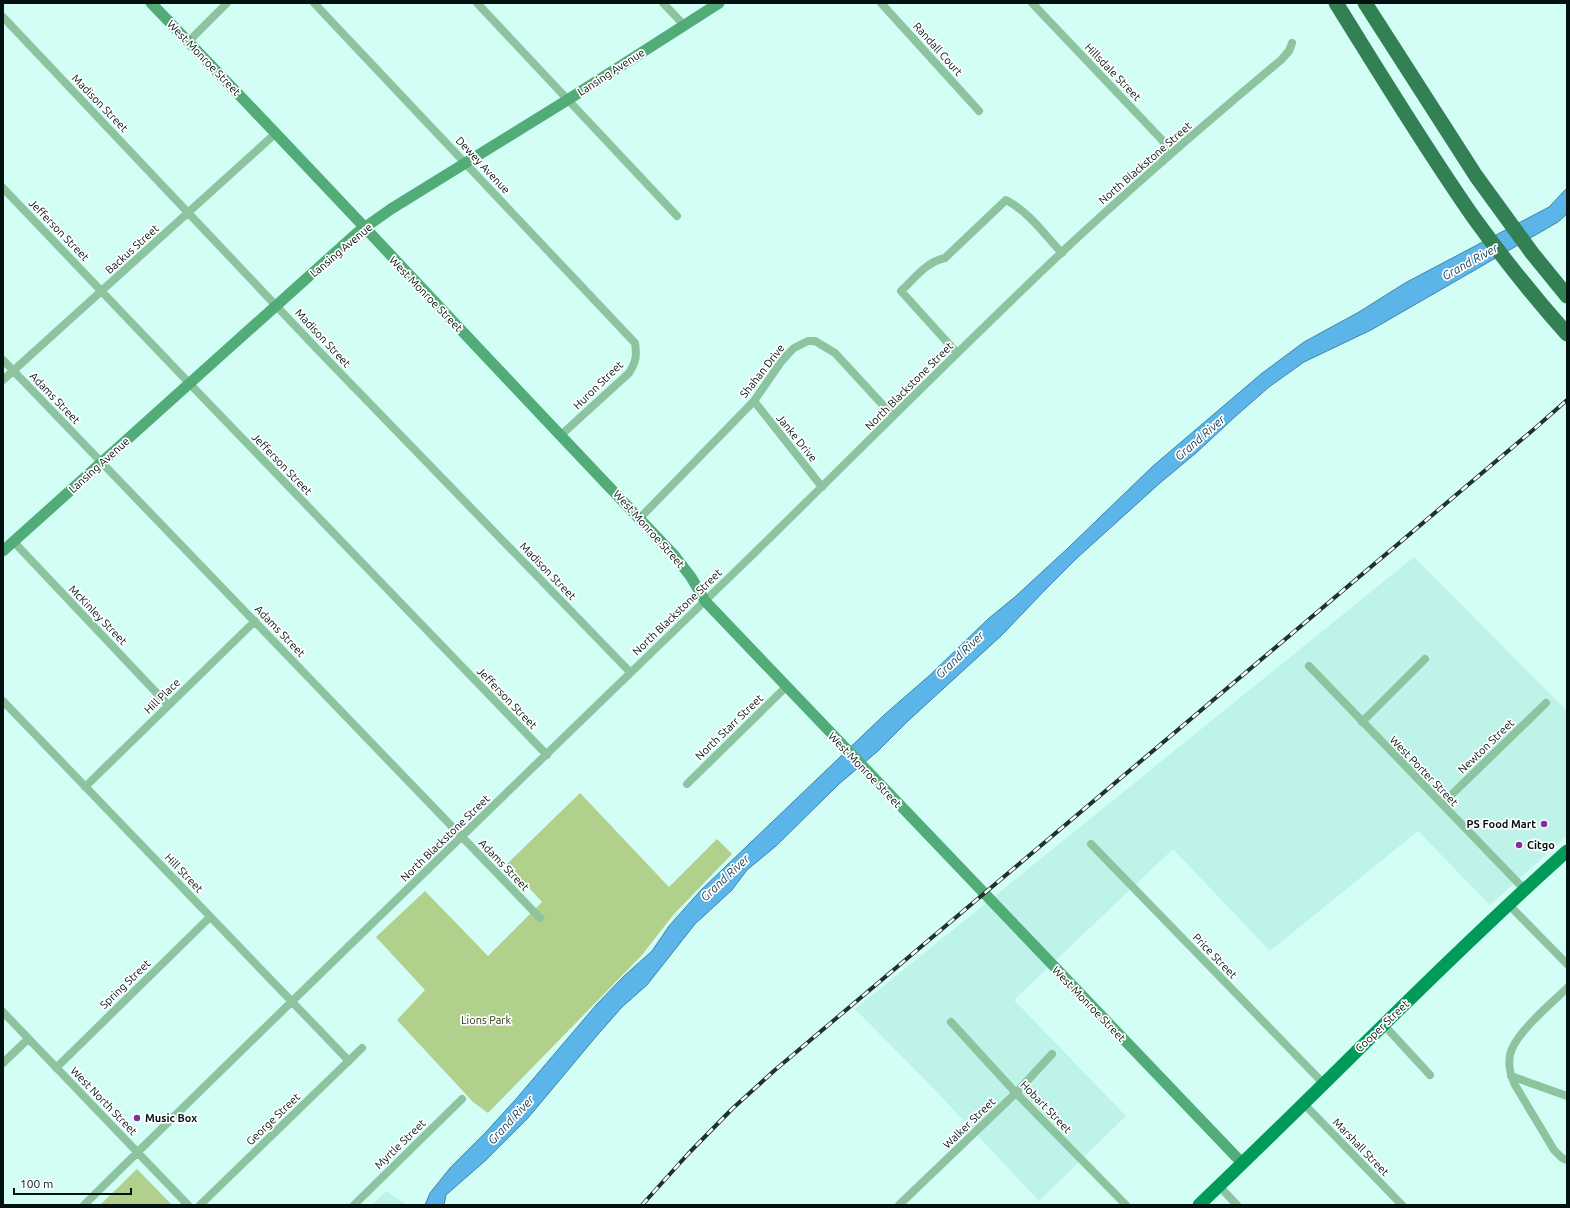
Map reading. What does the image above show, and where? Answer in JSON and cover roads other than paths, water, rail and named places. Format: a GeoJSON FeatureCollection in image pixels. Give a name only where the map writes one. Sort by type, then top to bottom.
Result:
{"type":"FeatureCollection","features":[{"type":"Feature","properties":{"kind":"highway"},"geometry":{"type":"LineString","coordinates":[[1336,3],[1459,197],[1507,262],[1567,334]]}},
{"type":"Feature","properties":{"kind":"highway"},"geometry":{"type":"LineString","coordinates":[[1365,3],[1476,176],[1532,253],[1567,296]]}},
{"type":"Feature","properties":{"kind":"main road","name":"Cooper Street"},"geometry":{"type":"LineString","coordinates":[[1199,1205],[1304,1104],[1384,1024],[1567,851]]}},
{"type":"Feature","properties":{"kind":"street","name":"West Monroe Street"},"geometry":{"type":"LineString","coordinates":[[151,3],[276,133],[402,269],[562,435],[674,555],[691,577],[705,601],[1242,1163]]}},
{"type":"Feature","properties":{"kind":"street"},"geometry":{"type":"LineString","coordinates":[[188,42],[227,3]]}},
{"type":"Feature","properties":{"kind":"street","name":"Dewey Avenue"},"geometry":{"type":"LineString","coordinates":[[314,3],[636,343]]}},
{"type":"Feature","properties":{"kind":"street"},"geometry":{"type":"LineString","coordinates":[[477,3],[678,216]]}},
{"type":"Feature","properties":{"kind":"street"},"geometry":{"type":"LineString","coordinates":[[663,3],[684,25]]}},
{"type":"Feature","properties":{"kind":"street","name":"Lansing Avenue"},"geometry":{"type":"LineString","coordinates":[[3,551],[357,233],[365,229],[391,209],[569,99],[719,3]]}},
{"type":"Feature","properties":{"kind":"street","name":"Randall Court"},"geometry":{"type":"LineString","coordinates":[[881,3],[979,111]]}},
{"type":"Feature","properties":{"kind":"street","name":"Hillsdale Street"},"geometry":{"type":"LineString","coordinates":[[1032,3],[1163,141],[1165,150],[1162,162]]}},
{"type":"Feature","properties":{"kind":"street","name":"Madison Street"},"geometry":{"type":"LineString","coordinates":[[3,17],[318,350],[630,672]]}},
{"type":"Feature","properties":{"kind":"street","name":"North Blackstone Street"},"geometry":{"type":"LineString","coordinates":[[84,1205],[958,353],[1062,253],[1162,162],[1281,60],[1289,51],[1292,43]]}},
{"type":"Feature","properties":{"kind":"street","name":"Backus Street"},"geometry":{"type":"LineString","coordinates":[[3,380],[276,133]]}},
{"type":"Feature","properties":{"kind":"street","name":"Jefferson Street"},"geometry":{"type":"LineString","coordinates":[[3,188],[547,755]]}},
{"type":"Feature","properties":{"kind":"street"},"geometry":{"type":"LineString","coordinates":[[958,353],[901,291],[930,264],[936,260],[945,258],[1006,200],[1020,208],[1062,253]]}},
{"type":"Feature","properties":{"kind":"street","name":"Shahan Drive"},"geometry":{"type":"LineString","coordinates":[[639,519],[754,402],[780,362],[800,344],[808,341],[815,341],[835,353],[893,416]]}},
{"type":"Feature","properties":{"kind":"street","name":"Huron Street"},"geometry":{"type":"LineString","coordinates":[[562,435],[629,373],[635,364],[637,355],[636,343]]}},
{"type":"Feature","properties":{"kind":"street","name":"Adams Street"},"geometry":{"type":"LineString","coordinates":[[3,360],[540,918]]}},
{"type":"Feature","properties":{"kind":"street","name":"Janke Drive"},"geometry":{"type":"LineString","coordinates":[[754,402],[822,487]]}},
{"type":"Feature","properties":{"kind":"street","name":"McKinley Street"},"geometry":{"type":"LineString","coordinates":[[13,542],[168,705]]}},
{"type":"Feature","properties":{"kind":"street","name":"Hill Place"},"geometry":{"type":"LineString","coordinates":[[85,787],[255,621]]}},
{"type":"Feature","properties":{"kind":"street"},"geometry":{"type":"LineString","coordinates":[[1362,722],[1425,658]]}},
{"type":"Feature","properties":{"kind":"street","name":"West Porter Street"},"geometry":{"type":"LineString","coordinates":[[1309,666],[1525,890]]}},
{"type":"Feature","properties":{"kind":"street","name":"North Starr Street"},"geometry":{"type":"LineString","coordinates":[[687,784],[786,687]]}},
{"type":"Feature","properties":{"kind":"street","name":"Hill Street"},"geometry":{"type":"LineString","coordinates":[[3,701],[349,1061]]}},
{"type":"Feature","properties":{"kind":"street","name":"Newton Street"},"geometry":{"type":"LineString","coordinates":[[1442,804],[1546,703]]}},
{"type":"Feature","properties":{"kind":"street","name":"Price Street"},"geometry":{"type":"LineString","coordinates":[[1091,844],[1324,1084]]}},
{"type":"Feature","properties":{"kind":"street"},"geometry":{"type":"LineString","coordinates":[[1509,905],[1567,964]]}},
{"type":"Feature","properties":{"kind":"street","name":"Spring Street"},"geometry":{"type":"LineString","coordinates":[[56,1068],[210,917]]}},
{"type":"Feature","properties":{"kind":"street"},"geometry":{"type":"LineString","coordinates":[[1567,988],[1519,1036],[1509,1056],[1511,1076],[1515,1085],[1554,1150],[1562,1158],[1567,1160]]}},
{"type":"Feature","properties":{"kind":"street","name":"West North Street"},"geometry":{"type":"LineString","coordinates":[[3,1012],[188,1205]]}},
{"type":"Feature","properties":{"kind":"street","name":"Hobart Street"},"geometry":{"type":"LineString","coordinates":[[951,1022],[1016,1093],[1126,1205]]}},
{"type":"Feature","properties":{"kind":"street"},"geometry":{"type":"LineString","coordinates":[[1384,1024],[1430,1076]]}},
{"type":"Feature","properties":{"kind":"street"},"geometry":{"type":"LineString","coordinates":[[3,1063],[28,1039]]}},
{"type":"Feature","properties":{"kind":"street","name":"George Street"},"geometry":{"type":"LineString","coordinates":[[200,1205],[362,1048]]}},
{"type":"Feature","properties":{"kind":"street","name":"Walker Street"},"geometry":{"type":"LineString","coordinates":[[900,1205],[1016,1093],[1052,1054]]}},
{"type":"Feature","properties":{"kind":"street"},"geometry":{"type":"LineString","coordinates":[[1511,1076],[1567,1096]]}},
{"type":"Feature","properties":{"kind":"street","name":"Myrtle Street"},"geometry":{"type":"LineString","coordinates":[[354,1205],[462,1099]]}},
{"type":"Feature","properties":{"kind":"street","name":"Marshall Street"},"geometry":{"type":"LineString","coordinates":[[1304,1104],[1402,1205]]}},
{"type":"Feature","properties":{"kind":"street"},"geometry":{"type":"LineString","coordinates":[[1219,1186],[1237,1205]]}},
{"type":"Feature","properties":{"kind":"water","name":"Grand River"},"geometry":{"type":"Polygon","coordinates":[[[1567,188],[1567,214],[1558,222],[1371,330],[1304,362],[1269,387],[1196,453],[1160,483],[1077,558],[1002,635],[908,721],[878,751],[839,784],[776,846],[747,870],[732,890],[695,924],[647,985],[622,1007],[528,1118],[486,1160],[446,1195],[444,1205],[425,1205],[430,1193],[450,1168],[516,1099],[597,1004],[624,976],[652,951],[669,926],[701,890],[884,715],[930,675],[988,619],[1016,596],[1068,548],[1153,466],[1261,374],[1304,342],[1359,312],[1405,283],[1549,207],[1567,188]]]}},
{"type":"Feature","properties":{"kind":"railway"},"geometry":{"type":"LineString","coordinates":[[642,1205],[688,1154],[732,1109],[775,1070],[1567,400]]}},
{"type":"Feature","properties":{"kind":"place","name":"PS Food Mart"},"geometry":{"type":"Point","coordinates":[1544,824]}},
{"type":"Feature","properties":{"kind":"place","name":"Citgo"},"geometry":{"type":"Point","coordinates":[1519,845]}},
{"type":"Feature","properties":{"kind":"place","name":"Music Box"},"geometry":{"type":"Point","coordinates":[137,1118]}},
{"type":"Feature","properties":{"kind":"park label","name":"Lions Park"},"geometry":{"type":"Point","coordinates":[486,1020]}}]}
